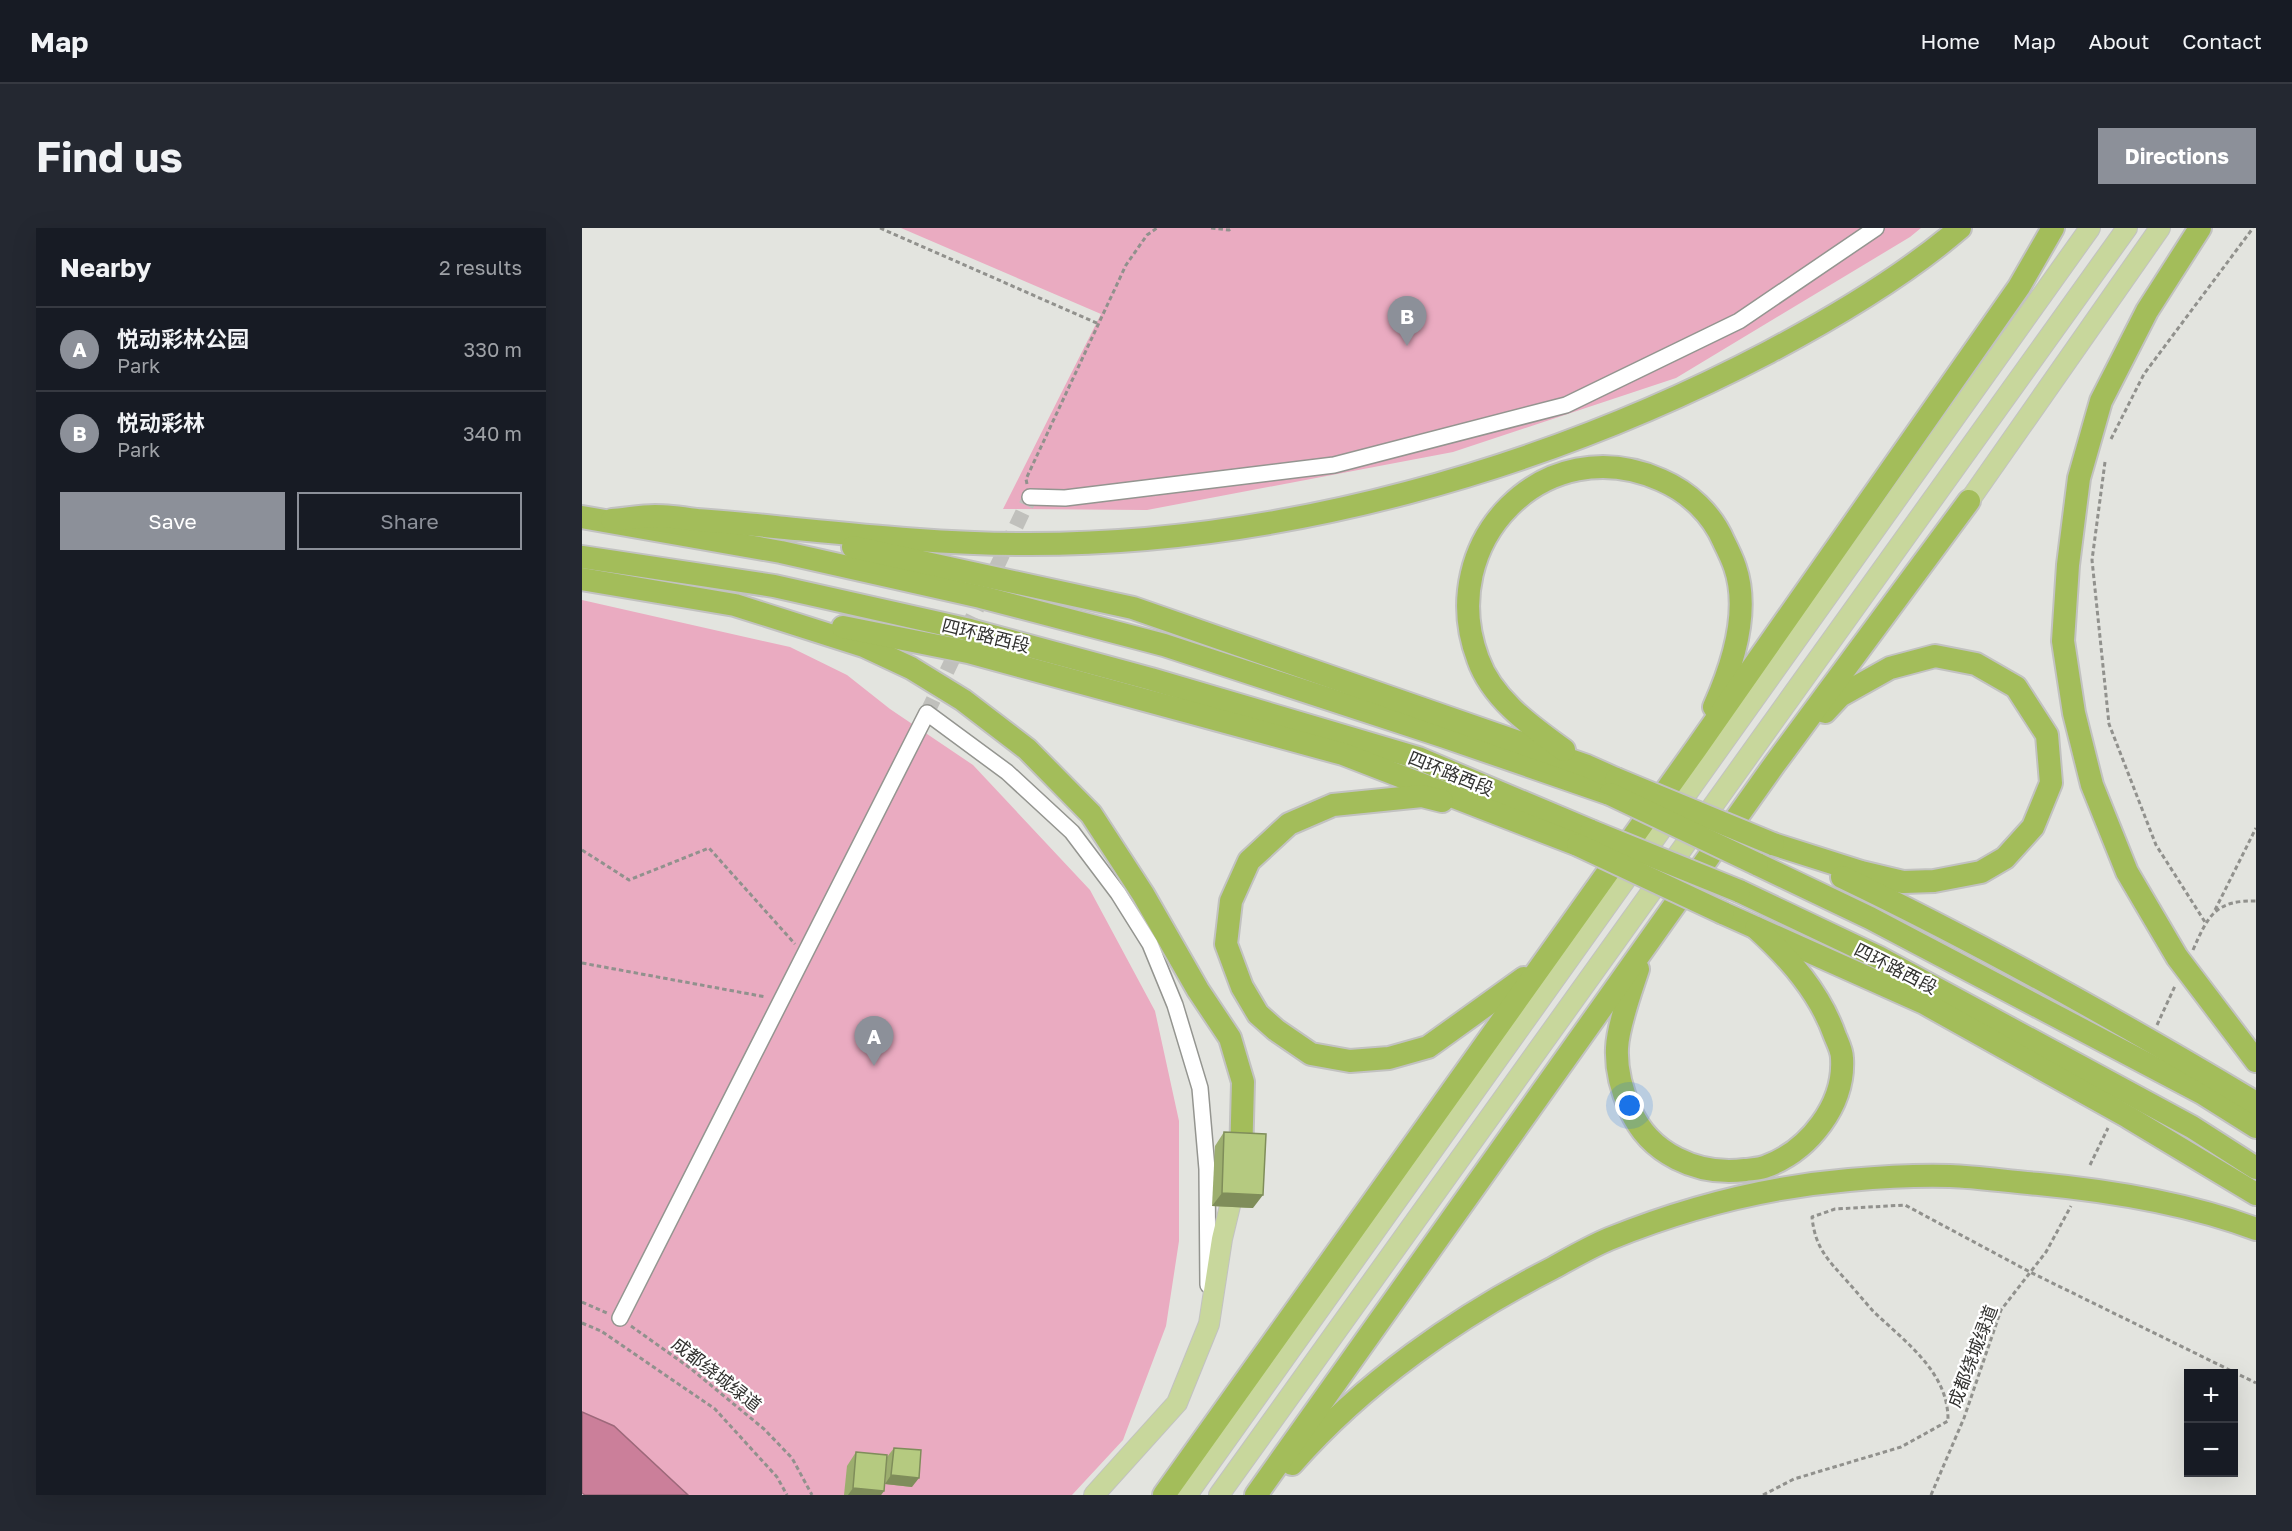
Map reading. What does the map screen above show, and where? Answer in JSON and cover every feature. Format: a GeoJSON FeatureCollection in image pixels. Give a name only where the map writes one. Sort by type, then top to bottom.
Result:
{"type":"FeatureCollection","features":[{"type":"Feature","properties":{"kind":"highway"},"geometry":{"type":"LineString","coordinates":[[612,520],[655,516],[906,539],[1024,544],[1118,540],[1192,533],[1277,521],[1377,500],[1466,477],[1544,451],[1680,397],[1811,329],[1871,292],[1940,245],[1960,228]]}},
{"type":"Feature","properties":{"kind":"highway"},"geometry":{"type":"LineString","coordinates":[[1164,1495],[1695,750],[2019,287],[2053,228]]}},
{"type":"Feature","properties":{"kind":"highway"},"geometry":{"type":"LineString","coordinates":[[2200,228],[2147,311],[2101,401],[2079,478],[2068,565],[2063,641],[2074,713],[2092,786],[2127,872],[2177,957],[2256,1060]]}},
{"type":"Feature","properties":{"kind":"highway"},"geometry":{"type":"LineString","coordinates":[[1695,750],[1718,699],[1738,632],[1740,600],[1736,568],[1721,533],[1701,507],[1676,486],[1649,475],[1614,466],[1574,470],[1545,481],[1517,498],[1494,524],[1479,548],[1470,573],[1467,603],[1469,632],[1478,661],[1491,684],[1527,724],[1613,787],[1773,844],[1861,872],[1903,882],[1934,881],[1981,872],[2006,858],[2033,827],[2051,783],[2047,735],[2016,687],[1976,664],[1935,656],[1890,668],[1840,696],[1774,765]]}},
{"type":"Feature","properties":{"kind":"highway"},"geometry":{"type":"LineString","coordinates":[[1256,1495],[1774,765],[1969,501]]}},
{"type":"Feature","properties":{"kind":"highway","name":"四环路西段"},"geometry":{"type":"LineString","coordinates":[[582,517],[612,520],[781,552],[981,597],[1164,645],[1445,737],[1613,787],[1758,864],[1870,918],[2202,1093],[2256,1127]]}},
{"type":"Feature","properties":{"kind":"highway"},"geometry":{"type":"LineString","coordinates":[[722,522],[887,554],[1133,608],[1587,766]]}},
{"type":"Feature","properties":{"kind":"highway","name":"四环路西段"},"geometry":{"type":"LineString","coordinates":[[582,557],[774,586],[970,630],[1151,679],[1418,758],[1584,838],[1739,891],[1878,957],[2192,1127],[2256,1168]]}},
{"type":"Feature","properties":{"kind":"highway"},"geometry":{"type":"LineString","coordinates":[[582,579],[735,605],[968,652],[1343,754],[1502,815]]}},
{"type":"Feature","properties":{"kind":"highway"},"geometry":{"type":"LineString","coordinates":[[735,605],[864,646],[911,668],[963,700],[1027,749],[1091,814],[1143,894],[1198,990],[1230,1038],[1243,1082],[1241,1160]]}},
{"type":"Feature","properties":{"kind":"highway"},"geometry":{"type":"LineString","coordinates":[[1538,969],[1428,1047],[1389,1058],[1350,1060],[1311,1054],[1276,1030],[1258,1014],[1242,987],[1226,944],[1231,901],[1249,861],[1289,824],[1333,806],[1422,796],[1584,838],[1723,913],[1924,1003],[2128,1116],[2256,1194]]}},
{"type":"Feature","properties":{"kind":"highway"},"geometry":{"type":"LineString","coordinates":[[1773,844],[1896,903],[2119,1022],[2256,1103]]}},
{"type":"Feature","properties":{"kind":"highway"},"geometry":{"type":"LineString","coordinates":[[1644,950],[1617,1047],[1619,1082],[1636,1122],[1662,1151],[1689,1165],[1727,1172],[1766,1167],[1795,1151],[1821,1125],[1839,1092],[1842,1057],[1828,1015],[1803,976],[1756,928]]}},
{"type":"Feature","properties":{"kind":"highway"},"geometry":{"type":"LineString","coordinates":[[1266,1495],[1307,1448],[1340,1417],[1374,1386],[1439,1335],[1516,1287],[1608,1240],[1698,1208],[1774,1190],[1850,1180],[1951,1176],[2093,1190],[2217,1215],[2256,1229]]}},
{"type":"Feature","properties":{"kind":"main road"},"geometry":{"type":"LineString","coordinates":[[1187,1495],[2090,228]]}},
{"type":"Feature","properties":{"kind":"main road"},"geometry":{"type":"LineString","coordinates":[[1219,1495],[2127,228]]}},
{"type":"Feature","properties":{"kind":"main road"},"geometry":{"type":"LineString","coordinates":[[1969,501],[2160,228]]}},
{"type":"Feature","properties":{"kind":"main road"},"geometry":{"type":"LineString","coordinates":[[1094,1495],[1178,1403],[1209,1324],[1222,1239],[1241,1160]]}},
{"type":"Feature","properties":{"kind":"street"},"geometry":{"type":"LineString","coordinates":[[1030,497],[1065,498],[1334,465],[1566,405],[1739,321],[1876,228]]}},
{"type":"Feature","properties":{"kind":"street"},"geometry":{"type":"LineString","coordinates":[[620,1318],[927,713],[1007,772],[1072,832],[1118,893],[1150,944],[1175,1005],[1200,1088],[1207,1169],[1209,1324]]}},
{"type":"Feature","properties":{"kind":"path"},"geometry":{"type":"LineString","coordinates":[[879,228],[1099,324]]}},
{"type":"Feature","properties":{"kind":"path"},"geometry":{"type":"LineString","coordinates":[[1030,497],[1026,479],[1126,265],[1147,235],[1157,228]]}},
{"type":"Feature","properties":{"kind":"path"},"geometry":{"type":"LineString","coordinates":[[1210,228],[1228,230],[1232,228]]}},
{"type":"Feature","properties":{"kind":"path"},"geometry":{"type":"LineString","coordinates":[[2106,447],[2144,374],[2253,228]]}},
{"type":"Feature","properties":{"kind":"path"},"geometry":{"type":"LineString","coordinates":[[2105,459],[2092,560],[2109,724],[2156,845],[2205,922]]}},
{"type":"Feature","properties":{"kind":"path"},"geometry":{"type":"LineString","coordinates":[[2192,950],[2256,828]]}},
{"type":"Feature","properties":{"kind":"path"},"geometry":{"type":"LineString","coordinates":[[582,850],[628,880],[709,848],[804,954]]}},
{"type":"Feature","properties":{"kind":"path"},"geometry":{"type":"LineString","coordinates":[[2215,910],[2232,904],[2256,901]]}},
{"type":"Feature","properties":{"kind":"path"},"geometry":{"type":"LineString","coordinates":[[582,963],[781,1000]]}},
{"type":"Feature","properties":{"kind":"path"},"geometry":{"type":"LineString","coordinates":[[2155,1028],[2175,986]]}},
{"type":"Feature","properties":{"kind":"path"},"geometry":{"type":"LineString","coordinates":[[2090,1165],[2110,1123]]}},
{"type":"Feature","properties":{"kind":"path"},"geometry":{"type":"LineString","coordinates":[[1763,1495],[1794,1479],[1901,1447],[1948,1421],[1948,1405],[1941,1385],[1915,1349],[1873,1311],[1825,1258],[1814,1232],[1812,1217],[1835,1209],[1905,1204],[2031,1272],[2256,1383]]}},
{"type":"Feature","properties":{"kind":"path","name":"成都绕城绿道"},"geometry":{"type":"LineString","coordinates":[[1931,1495],[1964,1418],[2001,1310],[2046,1252],[2072,1204]]}},
{"type":"Feature","properties":{"kind":"path","name":"成都绕城绿道"},"geometry":{"type":"LineString","coordinates":[[582,1302],[620,1318],[690,1368],[765,1428],[792,1458],[812,1495]]}},
{"type":"Feature","properties":{"kind":"path"},"geometry":{"type":"LineString","coordinates":[[582,1323],[601,1331],[714,1409],[777,1477],[787,1495]]}},
{"type":"Feature","properties":{"kind":"shaded area"},"geometry":{"type":"Polygon","coordinates":[[[901,228],[1921,228],[1910,237],[1676,378],[1453,452],[1147,510],[1003,509],[1101,314],[901,228]]]}},
{"type":"Feature","properties":{"kind":"shaded area"},"geometry":{"type":"Polygon","coordinates":[[[582,600],[790,647],[847,675],[890,709],[973,765],[1090,890],[1155,1011],[1179,1121],[1179,1241],[1166,1326],[1123,1440],[1072,1495],[688,1495],[614,1426],[582,1412],[582,600]]]}},
{"type":"Feature","properties":{"kind":"shaded area"},"geometry":{"type":"Polygon","coordinates":[[[582,1412],[614,1426],[688,1495],[585,1495],[582,1493],[582,1412]]]}},
{"type":"Feature","properties":{"kind":"building"},"geometry":{"type":"Polygon","coordinates":[[[1224,1132],[1266,1134],[1263,1195],[1222,1193],[1224,1132]]]}},
{"type":"Feature","properties":{"kind":"building"},"geometry":{"type":"Polygon","coordinates":[[[894,1448],[921,1450],[919,1478],[891,1475],[894,1448]]]}},
{"type":"Feature","properties":{"kind":"building"},"geometry":{"type":"Polygon","coordinates":[[[856,1452],[887,1455],[884,1491],[853,1488],[856,1452]]]}},
{"type":"Feature","properties":{"kind":"tunnel"},"geometry":{"type":"LineString","coordinates":[[927,713],[1030,497]]}},
{"type":"Feature","properties":{"kind":"place","name":"悦动彩林"},"geometry":{"type":"Point","coordinates":[1407,346]}},
{"type":"Feature","properties":{"kind":"place","name":"悦动彩林公园"},"geometry":{"type":"Point","coordinates":[874,1066]}}]}
